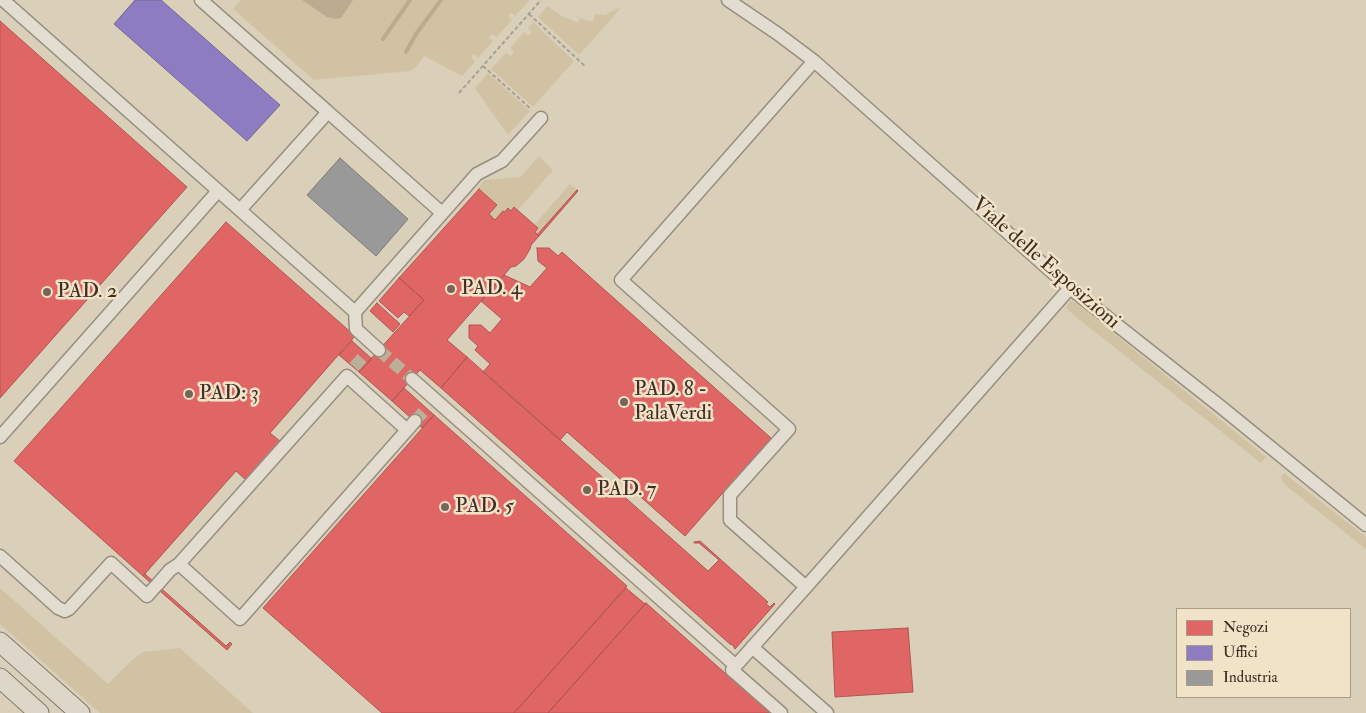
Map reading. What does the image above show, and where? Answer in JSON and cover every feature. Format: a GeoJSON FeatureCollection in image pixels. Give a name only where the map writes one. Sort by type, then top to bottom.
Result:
{"type":"FeatureCollection","features":[{"type":"Feature","properties":{"kind":"highway"},"geometry":{"type":"LineString","coordinates":[[0,642],[80,713]]}},
{"type":"Feature","properties":{"kind":"highway"},"geometry":{"type":"LineString","coordinates":[[0,678],[39,713]]}},
{"type":"Feature","properties":{"kind":"street"},"geometry":{"type":"LineString","coordinates":[[3,0],[355,312]]}},
{"type":"Feature","properties":{"kind":"street"},"geometry":{"type":"LineString","coordinates":[[202,0],[442,213]]}},
{"type":"Feature","properties":{"kind":"street","name":"Viale delle Esposizioni"},"geometry":{"type":"LineString","coordinates":[[728,0],[814,61],[1070,288],[1366,525]]}},
{"type":"Feature","properties":{"kind":"street"},"geometry":{"type":"LineString","coordinates":[[806,587],[730,520],[730,495],[789,429],[622,280],[814,61]]}},
{"type":"Feature","properties":{"kind":"street"},"geometry":{"type":"LineString","coordinates":[[240,210],[328,112]]}},
{"type":"Feature","properties":{"kind":"street"},"geometry":{"type":"LineString","coordinates":[[373,350],[356,329],[355,312],[477,174],[502,161],[541,118]]}},
{"type":"Feature","properties":{"kind":"street"},"geometry":{"type":"LineString","coordinates":[[0,437],[218,191]]}},
{"type":"Feature","properties":{"kind":"street"},"geometry":{"type":"LineString","coordinates":[[781,713],[732,670],[1070,288]]}},
{"type":"Feature","properties":{"kind":"street"},"geometry":{"type":"LineString","coordinates":[[0,556],[58,608],[65,611],[69,609],[111,563],[147,596],[170,570],[179,564],[350,372],[411,426],[240,619],[179,564]]}},
{"type":"Feature","properties":{"kind":"street"},"geometry":{"type":"LineString","coordinates":[[412,379],[431,403],[736,666]]}},
{"type":"Feature","properties":{"kind":"street"},"geometry":{"type":"LineString","coordinates":[[752,647],[827,713]]}},
{"type":"Feature","properties":{"kind":"path"},"geometry":{"type":"LineString","coordinates":[[459,92],[541,0]]}},
{"type":"Feature","properties":{"kind":"path"},"geometry":{"type":"LineString","coordinates":[[529,14],[586,67]]}},
{"type":"Feature","properties":{"kind":"path"},"geometry":{"type":"LineString","coordinates":[[483,66],[541,118]]}},
{"type":"Feature","properties":{"kind":"shaded area"},"geometry":{"type":"Polygon","coordinates":[[[241,0],[530,0],[515,16],[511,12],[508,16],[512,20],[497,37],[492,34],[489,37],[493,41],[478,58],[474,54],[471,57],[475,62],[462,76],[424,56],[415,68],[410,71],[314,80],[233,9],[241,0]]]}},
{"type":"Feature","properties":{"kind":"shaded area"},"geometry":{"type":"Polygon","coordinates":[[[302,0],[353,0],[341,18],[335,19],[327,17],[302,0]]]}},
{"type":"Feature","properties":{"kind":"shaded area"},"geometry":{"type":"Polygon","coordinates":[[[547,6],[562,16],[578,23],[580,18],[593,22],[595,14],[605,15],[618,8],[620,9],[579,55],[538,17],[547,6]]]}},
{"type":"Feature","properties":{"kind":"shaded area"},"geometry":{"type":"Polygon","coordinates":[[[533,22],[574,61],[533,107],[491,69],[506,53],[511,56],[514,52],[510,48],[524,32],[529,36],[532,32],[528,28],[533,22]]]}},
{"type":"Feature","properties":{"kind":"shaded area"},"geometry":{"type":"Polygon","coordinates":[[[488,73],[530,111],[508,135],[475,88],[488,73]]]}},
{"type":"Feature","properties":{"kind":"shaded area"},"geometry":{"type":"Polygon","coordinates":[[[539,156],[553,170],[518,210],[514,207],[511,211],[508,209],[495,220],[489,214],[497,204],[478,188],[484,180],[520,177],[539,156]]]}},
{"type":"Feature","properties":{"kind":"shaded area"},"geometry":{"type":"Polygon","coordinates":[[[570,184],[577,190],[537,235],[535,232],[538,228],[535,224],[570,184]]]}},
{"type":"Feature","properties":{"kind":"shaded area"},"geometry":{"type":"Polygon","coordinates":[[[1070,301],[1076,303],[1266,457],[1261,463],[1076,317],[1066,308],[1070,301]]]}},
{"type":"Feature","properties":{"kind":"shaded area"},"geometry":{"type":"Polygon","coordinates":[[[1284,473],[1366,537],[1366,549],[1285,485],[1281,477],[1284,473]]]}},
{"type":"Feature","properties":{"kind":"shaded area"},"geometry":{"type":"Polygon","coordinates":[[[0,588],[108,684],[132,660],[143,652],[180,648],[253,713],[100,713],[0,624],[0,588]]]}},
{"type":"Feature","properties":{"kind":"building: Negozi","name":"PAD. 2"},"geometry":{"type":"Polygon","coordinates":[[[0,21],[187,187],[0,398],[0,21]]]}},
{"type":"Feature","properties":{"kind":"building: Negozi","name":"PAD. 4"},"geometry":{"type":"Polygon","coordinates":[[[479,189],[497,205],[489,214],[495,220],[503,211],[505,212],[508,208],[511,211],[514,207],[538,228],[535,232],[539,236],[531,245],[524,259],[516,266],[511,267],[447,340],[467,357],[441,388],[420,370],[392,401],[359,372],[424,300],[399,278],[479,189]]]}},
{"type":"Feature","properties":{"kind":"building: Negozi"},"geometry":{"type":"Polygon","coordinates":[[[577,190],[539,236],[537,235],[577,190]]]}},
{"type":"Feature","properties":{"kind":"building: Negozi","name":"PAD: 3"},"geometry":{"type":"Polygon","coordinates":[[[226,222],[355,336],[270,433],[280,441],[288,434],[245,484],[243,483],[246,480],[236,471],[143,576],[14,461],[226,222]]]}},
{"type":"Feature","properties":{"kind":"building: Negozi","name":"PAD. 8 - PalaVerdi"},"geometry":{"type":"Polygon","coordinates":[[[537,248],[549,248],[558,256],[562,252],[771,438],[685,536],[567,432],[560,440],[483,372],[490,364],[475,350],[478,346],[469,338],[469,325],[481,325],[490,333],[502,319],[481,301],[504,275],[530,287],[547,268],[538,261],[537,248]]]}},
{"type":"Feature","properties":{"kind":"building: Negozi"},"geometry":{"type":"Polygon","coordinates":[[[399,278],[424,300],[409,316],[404,312],[398,318],[379,301],[399,278]]]}},
{"type":"Feature","properties":{"kind":"building: Negozi"},"geometry":{"type":"Polygon","coordinates":[[[377,303],[400,324],[393,332],[370,311],[377,303]]]}},
{"type":"Feature","properties":{"kind":"building: Negozi"},"geometry":{"type":"Polygon","coordinates":[[[352,341],[372,359],[359,372],[339,355],[352,341]]]}},
{"type":"Feature","properties":{"kind":"building: Negozi","name":"PAD. 7"},"geometry":{"type":"Polygon","coordinates":[[[467,357],[708,571],[719,560],[699,543],[694,542],[700,541],[768,602],[766,604],[770,607],[775,604],[735,649],[732,644],[441,388],[467,357]]]}},
{"type":"Feature","properties":{"kind":"building: Negozi"},"geometry":{"type":"Polygon","coordinates":[[[404,388],[434,415],[422,428],[392,401],[404,388]]]}},
{"type":"Feature","properties":{"kind":"building: Negozi","name":"PAD. 5"},"geometry":{"type":"Polygon","coordinates":[[[434,415],[627,586],[514,713],[382,713],[263,608],[434,415]]]}},
{"type":"Feature","properties":{"kind":"building: Negozi"},"geometry":{"type":"Polygon","coordinates":[[[145,574],[226,646],[230,642],[232,644],[227,650],[143,576],[145,574]]]}},
{"type":"Feature","properties":{"kind":"building: Negozi"},"geometry":{"type":"Polygon","coordinates":[[[626,588],[645,604],[548,713],[514,713],[626,588]]]}},
{"type":"Feature","properties":{"kind":"building: Negozi"},"geometry":{"type":"Polygon","coordinates":[[[646,603],[770,713],[548,713],[646,603]]]}},
{"type":"Feature","properties":{"kind":"building: Negozi"},"geometry":{"type":"Polygon","coordinates":[[[908,628],[913,692],[835,697],[832,632],[908,628]]]}},
{"type":"Feature","properties":{"kind":"building: Uffici"},"geometry":{"type":"Polygon","coordinates":[[[135,0],[161,0],[280,105],[247,141],[114,24],[135,0]]]}},
{"type":"Feature","properties":{"kind":"building: Industria"},"geometry":{"type":"Polygon","coordinates":[[[340,158],[408,219],[376,256],[307,195],[340,158]]]}},
{"type":"Feature","properties":{"kind":"waterway"},"geometry":{"type":"LineString","coordinates":[[383,39],[410,0]]}},
{"type":"Feature","properties":{"kind":"waterway"},"geometry":{"type":"LineString","coordinates":[[406,52],[416,34],[441,0]]}},
{"type":"Feature","properties":{"kind":"tunnel"},"geometry":{"type":"LineString","coordinates":[[379,350],[412,379]]}},
{"type":"Feature","properties":{"kind":"tunnel"},"geometry":{"type":"LineString","coordinates":[[354,367],[366,354]]}},
{"type":"Feature","properties":{"kind":"tunnel"},"geometry":{"type":"LineString","coordinates":[[415,421],[427,408]]}},
{"type":"Feature","properties":{"kind":"place","name":"PAD. 4"},"geometry":{"type":"Point","coordinates":[451,289]}},
{"type":"Feature","properties":{"kind":"place","name":"PAD. 2"},"geometry":{"type":"Point","coordinates":[47,292]}},
{"type":"Feature","properties":{"kind":"place","name":"PAD: 3"},"geometry":{"type":"Point","coordinates":[189,394]}},
{"type":"Feature","properties":{"kind":"place","name":"PAD. 8 - PalaVerdi"},"geometry":{"type":"Point","coordinates":[624,402]}},
{"type":"Feature","properties":{"kind":"place","name":"PAD. 7"},"geometry":{"type":"Point","coordinates":[587,490]}},
{"type":"Feature","properties":{"kind":"place","name":"PAD. 5"},"geometry":{"type":"Point","coordinates":[445,507]}}]}
